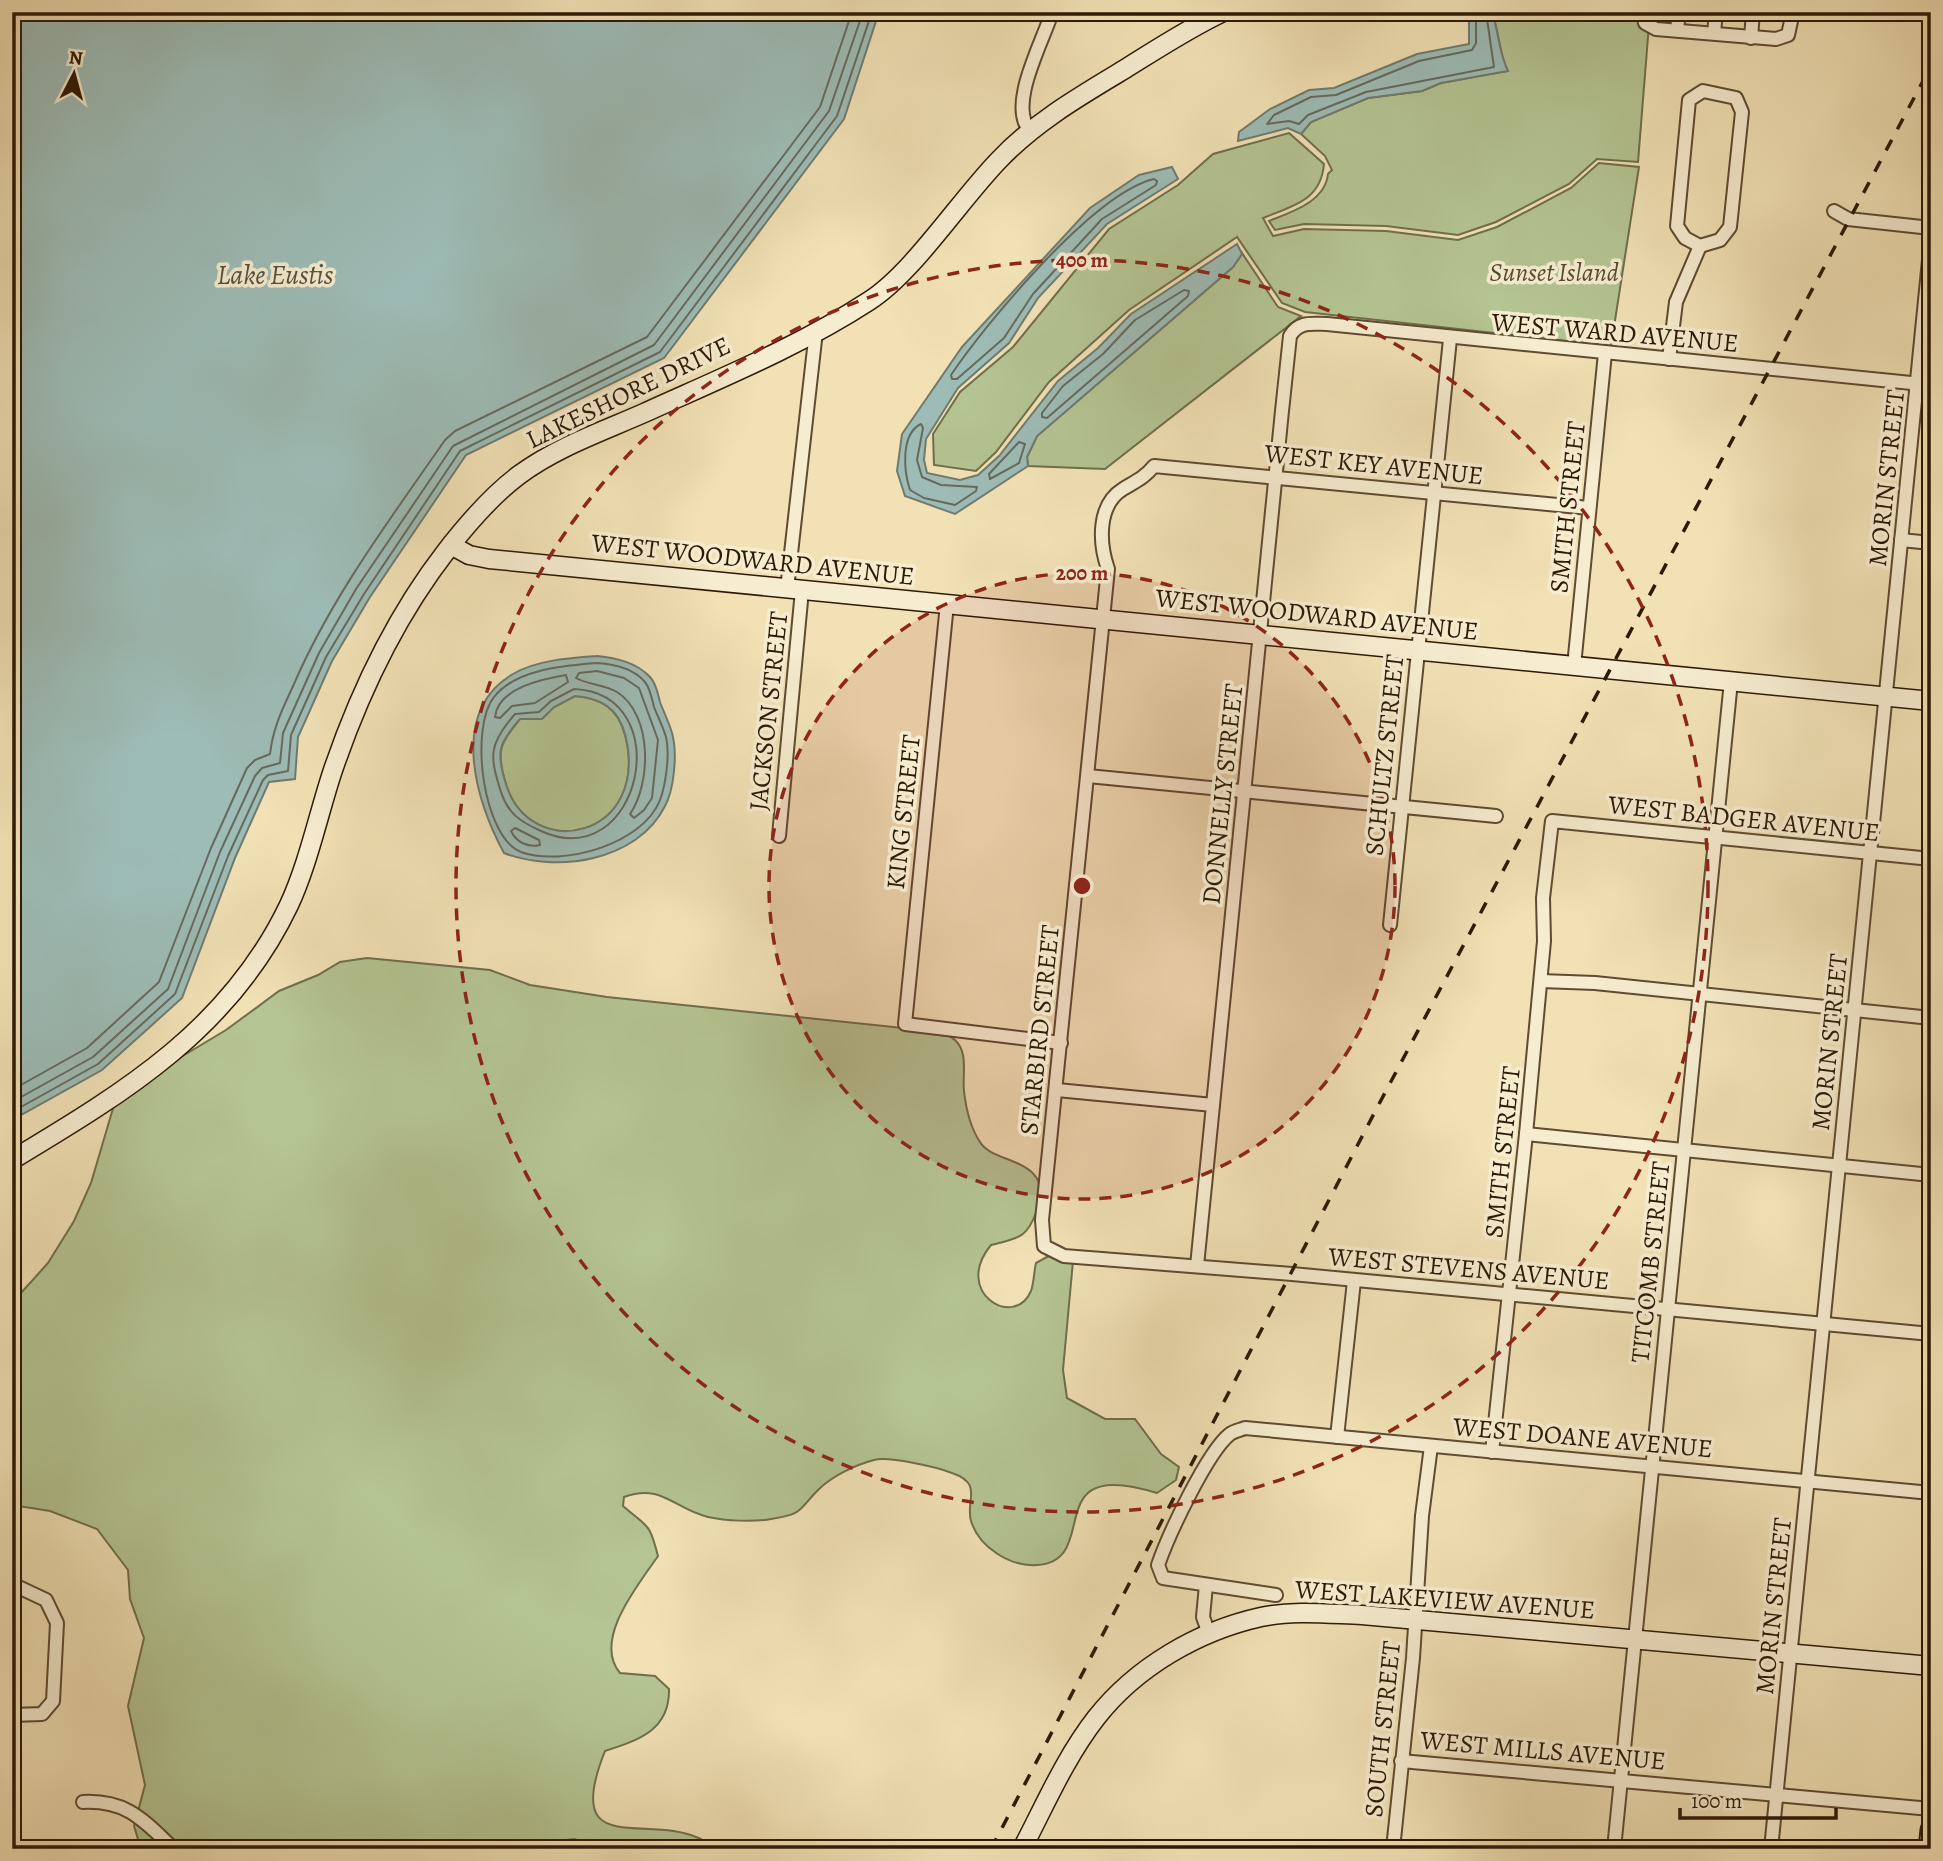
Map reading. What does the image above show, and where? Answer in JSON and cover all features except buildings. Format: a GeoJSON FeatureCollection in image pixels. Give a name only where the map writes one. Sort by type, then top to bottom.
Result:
{"type":"FeatureCollection","features":[{"type":"Feature","properties":{"kind":"main road"},"geometry":{"type":"LineString","coordinates":[[1929,1849],[1931,1829]]}},
{"type":"Feature","properties":{"kind":"street"},"geometry":{"type":"LineString","coordinates":[[1030,131],[1023,120],[1023,94],[1052,12]]}},
{"type":"Feature","properties":{"kind":"street","name":"LAKESHORE DRIVE"},"geometry":{"type":"LineString","coordinates":[[12,1160],[141,1080],[194,1036],[243,981],[263,953],[290,902],[335,766],[377,659],[411,600],[451,545],[494,496],[539,462],[816,331],[882,291],[984,176],[1030,131],[1165,43],[1223,12]]}},
{"type":"Feature","properties":{"kind":"street"},"geometry":{"type":"LineString","coordinates":[[1643,12],[1648,27],[1751,38],[1784,38],[1788,35],[1793,12]]}},
{"type":"Feature","properties":{"kind":"street"},"geometry":{"type":"LineString","coordinates":[[1677,30],[1679,12]]}},
{"type":"Feature","properties":{"kind":"street"},"geometry":{"type":"LineString","coordinates":[[1714,33],[1716,12]]}},
{"type":"Feature","properties":{"kind":"street"},"geometry":{"type":"LineString","coordinates":[[1751,38],[1753,12]]}},
{"type":"Feature","properties":{"kind":"street"},"geometry":{"type":"LineString","coordinates":[[1703,91],[1736,97],[1742,112],[1730,227],[1720,240],[1700,246],[1685,238],[1677,226],[1689,100],[1703,91]]}},
{"type":"Feature","properties":{"kind":"street"},"geometry":{"type":"LineString","coordinates":[[1834,211],[1848,219],[1931,228]]}},
{"type":"Feature","properties":{"kind":"street","name":"MORIN STREET"},"geometry":{"type":"LineString","coordinates":[[1771,1849],[1901,540],[1925,384],[1931,240]]}},
{"type":"Feature","properties":{"kind":"street"},"geometry":{"type":"LineString","coordinates":[[1669,359],[1676,302],[1700,246]]}},
{"type":"Feature","properties":{"kind":"street","name":"WEST WARD AVENUE"},"geometry":{"type":"LineString","coordinates":[[1296,328],[1306,324],[1327,324],[1450,339],[1925,384]]}},
{"type":"Feature","properties":{"kind":"street","name":"DONNELLY STREET"},"geometry":{"type":"LineString","coordinates":[[1197,1266],[1290,336],[1296,328]]}},
{"type":"Feature","properties":{"kind":"street","name":"JACKSON STREET"},"geometry":{"type":"LineString","coordinates":[[779,836],[816,331]]}},
{"type":"Feature","properties":{"kind":"street","name":"SCHULTZ STREET"},"geometry":{"type":"LineString","coordinates":[[1390,925],[1450,339]]}},
{"type":"Feature","properties":{"kind":"street","name":"SMITH STREET"},"geometry":{"type":"LineString","coordinates":[[1574,666],[1605,353]]}},
{"type":"Feature","properties":{"kind":"street","name":"WEST KEY AVENUE"},"geometry":{"type":"LineString","coordinates":[[1154,466],[1589,508]]}},
{"type":"Feature","properties":{"kind":"street","name":"STARBIRD STREET"},"geometry":{"type":"LineString","coordinates":[[1045,1248],[1041,1237],[1042,1220],[1104,620],[1107,565],[1101,540],[1109,505],[1123,489],[1140,481],[1154,466]]}},
{"type":"Feature","properties":{"kind":"street"},"geometry":{"type":"LineString","coordinates":[[1901,540],[1931,543]]}},
{"type":"Feature","properties":{"kind":"street","name":"WEST WOODWARD AVENUE"},"geometry":{"type":"LineString","coordinates":[[451,545],[469,555],[489,559],[1931,701]]}},
{"type":"Feature","properties":{"kind":"street","name":"KING STREET"},"geometry":{"type":"LineString","coordinates":[[947,604],[905,1024],[1061,1043]]}},
{"type":"Feature","properties":{"kind":"street","name":"TITCOMB STREET"},"geometry":{"type":"LineString","coordinates":[[1614,1849],[1731,681]]}},
{"type":"Feature","properties":{"kind":"street"},"geometry":{"type":"LineString","coordinates":[[1088,776],[1496,816]]}},
{"type":"Feature","properties":{"kind":"street","name":"SMITH STREET"},"geometry":{"type":"LineString","coordinates":[[1492,1452],[1541,981],[1543,898],[1552,821]]}},
{"type":"Feature","properties":{"kind":"street","name":"WEST BADGER AVENUE"},"geometry":{"type":"LineString","coordinates":[[1552,821],[1931,859]]}},
{"type":"Feature","properties":{"kind":"street"},"geometry":{"type":"LineString","coordinates":[[1541,981],[1595,983],[1931,1018]]}},
{"type":"Feature","properties":{"kind":"street"},"geometry":{"type":"LineString","coordinates":[[1057,1090],[1213,1105]]}},
{"type":"Feature","properties":{"kind":"street"},"geometry":{"type":"LineString","coordinates":[[1526,1135],[1931,1175]]}},
{"type":"Feature","properties":{"kind":"street","name":"WEST STEVENS AVENUE"},"geometry":{"type":"LineString","coordinates":[[1045,1248],[1064,1256],[1931,1334]]}},
{"type":"Feature","properties":{"kind":"street"},"geometry":{"type":"LineString","coordinates":[[1337,1437],[1354,1281]]}},
{"type":"Feature","properties":{"kind":"street","name":"WEST DOANE AVENUE"},"geometry":{"type":"LineString","coordinates":[[1206,1585],[1163,1578],[1158,1565],[1202,1476],[1231,1433],[1245,1428],[1931,1493]]}},
{"type":"Feature","properties":{"kind":"street","name":"SOUTH STREET"},"geometry":{"type":"LineString","coordinates":[[1393,1849],[1416,1619],[1419,1548],[1431,1446]]}},
{"type":"Feature","properties":{"kind":"street"},"geometry":{"type":"LineString","coordinates":[[12,1584],[46,1600],[57,1623],[53,1701],[42,1713],[12,1715]]}},
{"type":"Feature","properties":{"kind":"street"},"geometry":{"type":"LineString","coordinates":[[1209,1634],[1203,1617],[1206,1585],[1276,1595]]}},
{"type":"Feature","properties":{"kind":"street","name":"WEST LAKEVIEW AVENUE"},"geometry":{"type":"LineString","coordinates":[[1022,1849],[1081,1740],[1102,1710],[1135,1678],[1175,1650],[1209,1634],[1262,1616],[1303,1613],[1416,1619],[1931,1666]]}},
{"type":"Feature","properties":{"kind":"street","name":"WEST MILLS AVENUE"},"geometry":{"type":"LineString","coordinates":[[1402,1761],[1931,1809]]}},
{"type":"Feature","properties":{"kind":"street"},"geometry":{"type":"LineString","coordinates":[[83,1802],[108,1801],[127,1809],[174,1849]]}},
{"type":"Feature","properties":{"kind":"green space"},"geometry":{"type":"Polygon","coordinates":[[[1492,12],[1650,12],[1638,162],[1597,159],[1569,184],[1496,222],[1458,235],[1386,226],[1304,224],[1275,230],[1269,221],[1297,210],[1314,199],[1326,184],[1328,174],[1332,170],[1325,156],[1301,134],[1311,122],[1368,98],[1422,91],[1441,83],[1507,71],[1492,12]]]}},
{"type":"Feature","properties":{"kind":"green space","name":"Sunset Island"},"geometry":{"type":"Polygon","coordinates":[[[1289,133],[1324,164],[1322,176],[1311,194],[1294,205],[1263,218],[1273,236],[1304,229],[1386,231],[1458,240],[1497,227],[1571,188],[1599,163],[1639,167],[1611,346],[1305,312],[1282,303],[1237,237],[1129,310],[1049,382],[996,452],[976,471],[934,465],[933,434],[960,392],[1013,347],[1109,229],[1178,185],[1213,154],[1289,133]]]}},
{"type":"Feature","properties":{"kind":"green space"},"geometry":{"type":"Polygon","coordinates":[[[1240,250],[1278,307],[1301,316],[1105,469],[1028,466],[1027,457],[1037,436],[1233,267],[1242,254],[1240,250]]]}},
{"type":"Feature","properties":{"kind":"green space"},"geometry":{"type":"Polygon","coordinates":[[[575,696],[593,699],[613,711],[625,735],[629,770],[621,798],[605,817],[584,828],[560,831],[537,824],[518,807],[505,781],[501,755],[504,741],[520,719],[542,719],[554,707],[575,696]]]}},
{"type":"Feature","properties":{"kind":"green space"},"geometry":{"type":"Polygon","coordinates":[[[367,958],[490,970],[530,985],[607,997],[923,1030],[950,1036],[962,1051],[966,1104],[971,1124],[980,1142],[997,1155],[1031,1171],[1038,1180],[1041,1193],[1033,1220],[1025,1232],[991,1245],[981,1262],[978,1277],[982,1290],[990,1300],[1001,1306],[1012,1307],[1023,1302],[1031,1291],[1036,1263],[1056,1252],[1073,1261],[1063,1370],[1067,1398],[1105,1419],[1135,1419],[1161,1454],[1179,1467],[1176,1480],[1157,1493],[1120,1485],[1097,1488],[1084,1498],[1067,1547],[1056,1559],[1037,1565],[1006,1559],[981,1539],[971,1521],[970,1487],[962,1477],[901,1461],[874,1460],[852,1468],[824,1485],[795,1513],[764,1520],[740,1521],[708,1517],[648,1493],[624,1497],[623,1506],[650,1531],[658,1556],[621,1613],[611,1645],[613,1660],[620,1673],[655,1676],[669,1689],[668,1703],[658,1724],[650,1731],[605,1751],[594,1785],[594,1807],[602,1820],[616,1826],[680,1832],[701,1839],[702,1849],[605,1849],[574,1839],[491,1849],[141,1849],[134,1826],[145,1785],[128,1706],[144,1638],[130,1599],[128,1570],[97,1529],[50,1511],[12,1505],[12,1303],[48,1263],[74,1221],[91,1183],[114,1105],[171,1063],[226,1030],[279,991],[318,975],[340,962],[367,958]]]}},
{"type":"Feature","properties":{"kind":"water","name":"Lake Eustis"},"geometry":{"type":"Polygon","coordinates":[[[12,12],[879,12],[844,119],[664,358],[466,455],[370,597],[332,661],[298,737],[295,779],[269,782],[235,858],[182,998],[102,1070],[12,1120],[12,12]]]}},
{"type":"Feature","properties":{"kind":"water"},"geometry":{"type":"Polygon","coordinates":[[[1469,12],[1492,12],[1508,71],[1441,83],[1422,91],[1368,98],[1311,122],[1301,134],[1288,128],[1238,141],[1239,132],[1270,109],[1309,90],[1334,88],[1417,54],[1469,44],[1469,12]]]}},
{"type":"Feature","properties":{"kind":"water"},"geometry":{"type":"Polygon","coordinates":[[[1172,167],[1178,179],[1107,224],[1038,298],[1009,343],[958,388],[926,439],[924,460],[927,473],[960,480],[978,475],[999,456],[1058,381],[1098,348],[1131,314],[1237,244],[1242,254],[1233,267],[1037,436],[1027,457],[1028,466],[955,514],[905,496],[897,471],[902,434],[962,347],[1090,208],[1139,175],[1172,167]]]}},
{"type":"Feature","properties":{"kind":"water"},"geometry":{"type":"Polygon","coordinates":[[[597,656],[625,662],[644,672],[654,682],[671,728],[675,753],[671,791],[665,806],[652,825],[635,840],[594,858],[547,862],[504,853],[493,832],[477,783],[474,733],[481,710],[493,690],[522,669],[554,660],[597,656]],[[575,696],[554,707],[542,719],[520,719],[504,741],[500,755],[505,781],[518,807],[537,824],[560,831],[584,828],[605,817],[621,797],[629,770],[625,734],[618,717],[600,702],[575,696]]]}},
{"type":"Feature","properties":{"kind":"railway"},"geometry":{"type":"LineString","coordinates":[[991,1849],[1379,1104],[1931,66]]}}]}
